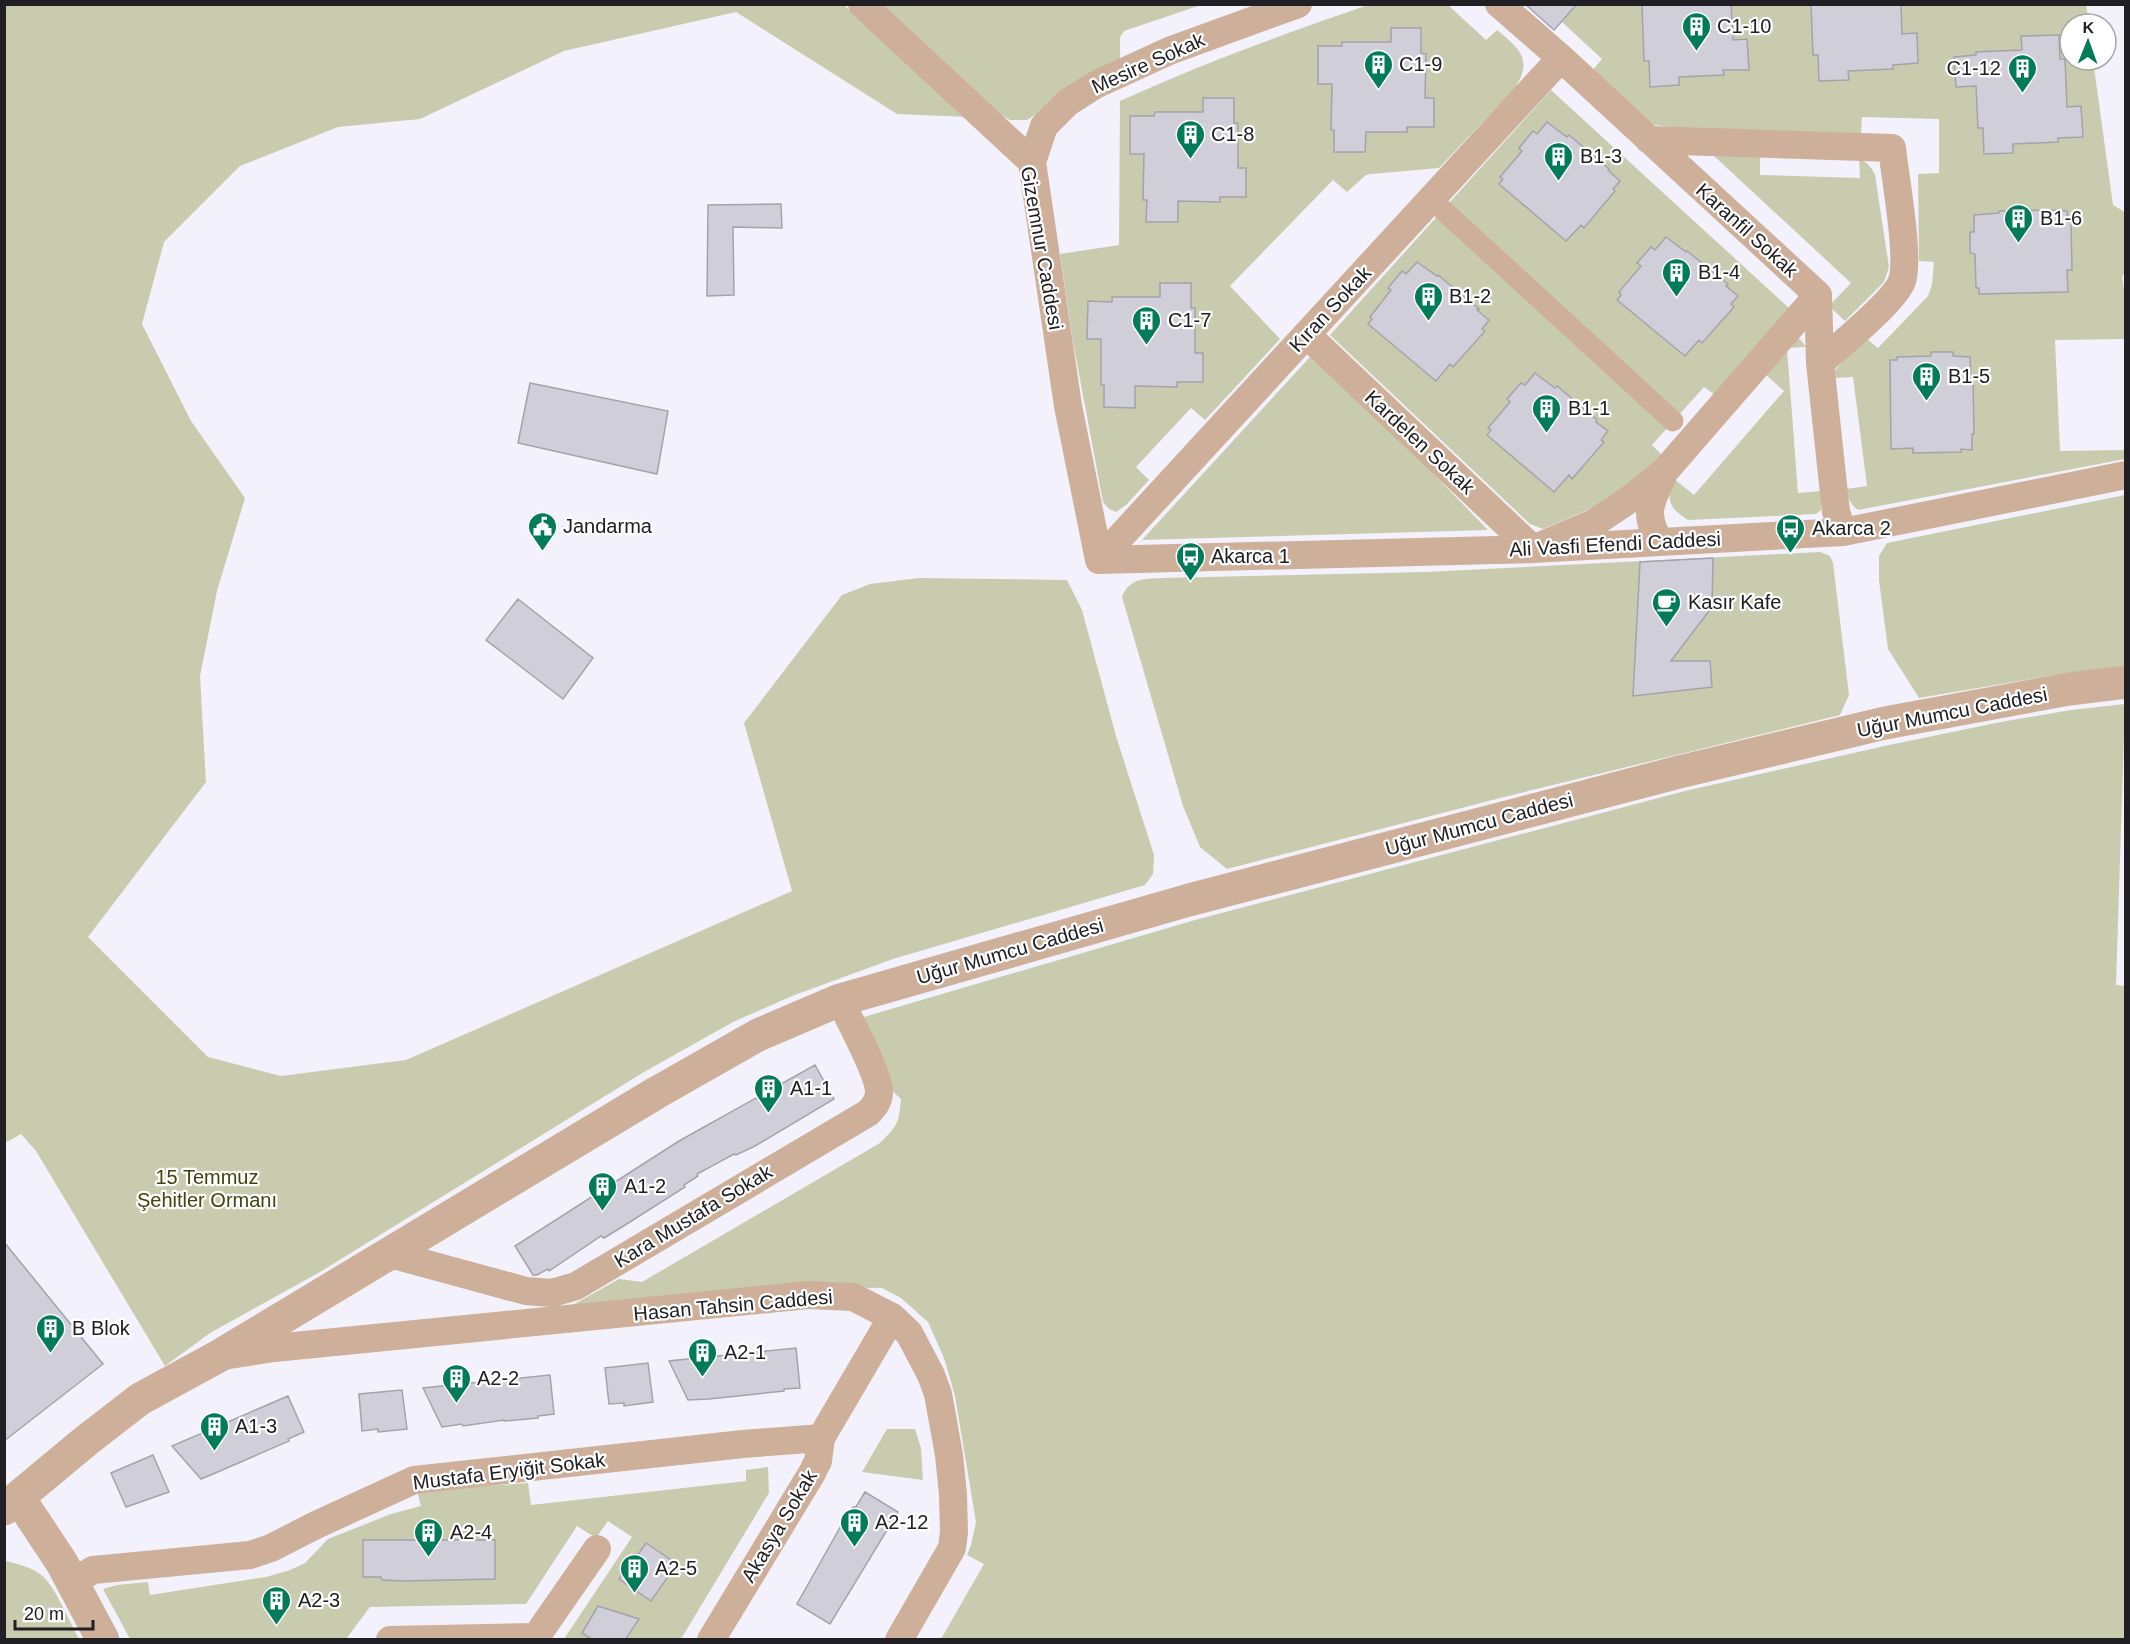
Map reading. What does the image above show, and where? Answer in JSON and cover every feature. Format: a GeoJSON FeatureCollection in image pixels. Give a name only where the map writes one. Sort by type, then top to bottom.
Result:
{"type":"FeatureCollection","features":[{"type":"Feature","properties":{"kind":"street","name":"Gizemnur Caddesi"},"geometry":{"type":"LineString","coordinates":[[862,4],[1032,162],[1068,406],[1099,560]]}},
{"type":"Feature","properties":{"kind":"street","name":"Mesire Sokak"},"geometry":{"type":"LineString","coordinates":[[1032,162],[1044,126],[1067,103],[1095,86],[1169,51],[1298,4]]}},
{"type":"Feature","properties":{"kind":"street","name":"Karanfil Sokak"},"geometry":{"type":"LineString","coordinates":[[1499,4],[1561,58],[1818,295]]}},
{"type":"Feature","properties":{"kind":"street","name":"Kıran Sokak"},"geometry":{"type":"LineString","coordinates":[[1099,560],[1561,58]]}},
{"type":"Feature","properties":{"kind":"street"},"geometry":{"type":"LineString","coordinates":[[1649,140],[1892,148],[1905,260],[1901,283],[1894,294],[1855,333],[1820,363]]}},
{"type":"Feature","properties":{"kind":"street"},"geometry":{"type":"LineString","coordinates":[[1443,210],[1673,421]]}},
{"type":"Feature","properties":{"kind":"street"},"geometry":{"type":"LineString","coordinates":[[1818,295],[1820,363],[1836,512],[1843,532]]}},
{"type":"Feature","properties":{"kind":"street"},"geometry":{"type":"LineString","coordinates":[[1533,549],[1594,523],[1629,500],[1665,471],[1818,295]]}},
{"type":"Feature","properties":{"kind":"street","name":"Kardelen Sokak"},"geometry":{"type":"LineString","coordinates":[[1307,335],[1533,549]]}},
{"type":"Feature","properties":{"kind":"street"},"geometry":{"type":"LineString","coordinates":[[1659,541],[1650,525],[1649,509],[1665,471]]}},
{"type":"Feature","properties":{"kind":"street","name":"Ali Vasfi Efendi Caddesi"},"geometry":{"type":"LineString","coordinates":[[1099,560],[1533,549],[1843,532],[2126,475]]}},
{"type":"Feature","properties":{"kind":"street","name":"Uğur Mumcu Caddesi"},"geometry":{"type":"LineString","coordinates":[[12,1503],[140,1399],[219,1356],[656,1093],[747,1041],[840,1000],[1201,897],[1679,772],[1896,721],[2069,689],[2126,682]]}},
{"type":"Feature","properties":{"kind":"street","name":"Kara Mustafa Sokak"},"geometry":{"type":"LineString","coordinates":[[390,1254],[526,1291],[552,1293],[576,1286],[868,1113],[876,1104],[879,1092],[876,1076],[840,1000]]}},
{"type":"Feature","properties":{"kind":"street","name":"Hasan Tahsin Caddesi"},"geometry":{"type":"LineString","coordinates":[[219,1356],[808,1295],[853,1297],[892,1317],[909,1333],[931,1375],[938,1394],[949,1455],[954,1511],[952,1548],[899,1640]]}},
{"type":"Feature","properties":{"kind":"street"},"geometry":{"type":"LineString","coordinates":[[310,1301],[307,1313],[315,1332],[323,1338],[340,1342]]}},
{"type":"Feature","properties":{"kind":"street","name":"Akasya Sokak"},"geometry":{"type":"LineString","coordinates":[[711,1640],[815,1467],[819,1455],[820,1438],[892,1317]]}},
{"type":"Feature","properties":{"kind":"street","name":"Mustafa Eryiğit Sokak"},"geometry":{"type":"LineString","coordinates":[[73,1582],[93,1570],[250,1555],[271,1548],[315,1525],[414,1480],[743,1444],[820,1438]]}},
{"type":"Feature","properties":{"kind":"street"},"geometry":{"type":"LineString","coordinates":[[12,1503],[73,1582],[103,1640]]}},
{"type":"Feature","properties":{"kind":"street"},"geometry":{"type":"LineString","coordinates":[[390,1640],[536,1637],[597,1549]]}},
{"type":"Feature","properties":{"kind":"green space"},"geometry":{"type":"Polygon","coordinates":[[[1371,4],[1448,5],[1486,40],[1497,30],[1518,49],[1521,55],[1523,69],[1515,88],[1439,168],[1366,175],[1347,192],[1333,180],[1230,286],[1280,339],[1205,420],[1191,408],[1136,467],[1149,480],[1126,505],[1116,512],[1109,509],[1103,502],[1073,342],[1060,254],[1119,245],[1120,101],[1244,50],[1371,4]]]}},
{"type":"Feature","properties":{"kind":"green space"},"geometry":{"type":"Polygon","coordinates":[[[1562,4],[2086,5],[2087,12],[2058,12],[2058,72],[2095,72],[2113,205],[2125,212],[2126,271],[2122,277],[2126,301],[2125,361],[2124,339],[2055,340],[2060,451],[2125,450],[2125,459],[1858,510],[1850,501],[1846,489],[1867,486],[1853,377],[1834,378],[1833,372],[1866,338],[1878,348],[1928,296],[1932,284],[1934,262],[1919,261],[1918,174],[1939,173],[1939,119],[1862,117],[1861,134],[1683,129],[1655,125],[1637,112],[1592,71],[1602,59],[1562,22],[1570,12],[1562,4]]]}},
{"type":"Feature","properties":{"kind":"green space","name":"15 Temmuz Şehitler Ormanı"},"geometry":{"type":"Polygon","coordinates":[[[5,5],[844,5],[968,117],[897,114],[736,12],[564,51],[420,119],[338,127],[240,166],[164,242],[142,324],[191,421],[245,498],[217,591],[200,676],[206,782],[88,937],[208,1057],[281,1076],[406,1060],[792,891],[744,723],[842,595],[870,584],[919,578],[1067,580],[1082,610],[1116,736],[1154,855],[1153,874],[1145,885],[893,959],[792,996],[733,1022],[644,1072],[320,1272],[210,1333],[165,1366],[36,1151],[21,1134],[5,1143],[5,5]]]}},
{"type":"Feature","properties":{"kind":"green space"},"geometry":{"type":"Polygon","coordinates":[[[880,5],[1201,5],[1124,31],[1120,37],[1120,60],[1027,120],[1010,120],[995,111],[880,5]]]}},
{"type":"Feature","properties":{"kind":"green space"},"geometry":{"type":"Polygon","coordinates":[[[1551,90],[1789,308],[1715,395],[1704,387],[1652,445],[1663,456],[1622,495],[1543,529],[1530,524],[1330,335],[1551,90]]]}},
{"type":"Feature","properties":{"kind":"green space"},"geometry":{"type":"Polygon","coordinates":[[[1713,155],[1760,155],[1760,175],[1860,178],[1859,158],[1871,167],[1875,175],[1889,267],[1884,282],[1845,321],[1829,306],[1851,283],[1713,155]]]}},
{"type":"Feature","properties":{"kind":"green space"},"geometry":{"type":"Polygon","coordinates":[[[1795,338],[1800,339],[1806,347],[1787,348],[1798,493],[1821,491],[1821,510],[1816,514],[1688,520],[1676,511],[1670,502],[1673,478],[1694,495],[1784,391],[1764,373],[1795,338]]]}},
{"type":"Feature","properties":{"kind":"green space"},"geometry":{"type":"Polygon","coordinates":[[[1310,357],[1413,453],[1488,530],[1142,540],[1310,357]]]}},
{"type":"Feature","properties":{"kind":"green space"},"geometry":{"type":"Polygon","coordinates":[[[2125,495],[2125,666],[2066,673],[1919,698],[1888,649],[1879,580],[1879,556],[1887,543],[2125,495]]]}},
{"type":"Feature","properties":{"kind":"green space"},"geometry":{"type":"Polygon","coordinates":[[[1820,552],[1830,556],[1833,563],[1849,695],[1840,715],[1504,797],[1227,869],[1200,847],[1183,806],[1122,597],[1133,583],[1149,579],[1426,572],[1820,552]]]}},
{"type":"Feature","properties":{"kind":"green space"},"geometry":{"type":"Polygon","coordinates":[[[2125,704],[2116,985],[2126,986],[2125,1639],[941,1639],[984,1564],[967,1555],[976,1522],[955,1396],[944,1358],[928,1322],[901,1298],[882,1288],[799,1287],[562,1311],[619,1279],[642,1282],[880,1143],[896,1124],[901,1099],[876,1076],[850,1021],[1195,920],[1685,791],[2001,722],[2071,710],[2125,704]]]}},
{"type":"Feature","properties":{"kind":"green space"},"geometry":{"type":"Polygon","coordinates":[[[887,1429],[915,1429],[921,1448],[923,1480],[862,1472],[887,1429]]]}},
{"type":"Feature","properties":{"kind":"green space"},"geometry":{"type":"Polygon","coordinates":[[[768,1467],[769,1493],[681,1639],[564,1639],[632,1537],[608,1521],[596,1538],[577,1526],[526,1604],[370,1607],[346,1639],[130,1639],[103,1589],[117,1585],[148,1582],[150,1595],[266,1577],[290,1570],[305,1563],[328,1539],[391,1514],[421,1506],[417,1491],[528,1483],[531,1505],[746,1481],[746,1470],[768,1467]]]}},
{"type":"Feature","properties":{"kind":"green space"},"geometry":{"type":"Polygon","coordinates":[[[5,1561],[32,1569],[46,1580],[57,1595],[79,1639],[5,1639],[5,1561]]]}},
{"type":"Feature","properties":{"kind":"building"},"geometry":{"type":"Polygon","coordinates":[[[1525,4],[1577,4],[1554,30],[1525,4]]]}},
{"type":"Feature","properties":{"kind":"building","name":"C1-10"},"geometry":{"type":"Polygon","coordinates":[[[1642,4],[1731,4],[1733,40],[1747,39],[1749,70],[1723,70],[1724,75],[1679,77],[1679,85],[1650,87],[1649,61],[1644,61],[1642,4]]]}},
{"type":"Feature","properties":{"kind":"building"},"geometry":{"type":"Polygon","coordinates":[[[1811,4],[1901,4],[1902,34],[1917,33],[1918,63],[1893,65],[1893,69],[1848,71],[1849,80],[1819,81],[1818,55],[1813,55],[1811,4]]]}},
{"type":"Feature","properties":{"kind":"building","name":"C1-9"},"geometry":{"type":"Polygon","coordinates":[[[1391,28],[1421,28],[1421,53],[1426,54],[1425,98],[1434,98],[1434,127],[1407,127],[1407,132],[1366,132],[1365,152],[1334,152],[1334,130],[1331,130],[1332,84],[1318,84],[1318,46],[1342,46],[1342,42],[1391,42],[1391,28]]]}},
{"type":"Feature","properties":{"kind":"building","name":"C1-12"},"geometry":{"type":"Polygon","coordinates":[[[2058,35],[2058,72],[2066,72],[2067,107],[2081,106],[2083,137],[2058,138],[2058,142],[2013,144],[2013,153],[1984,154],[1983,128],[1978,128],[1976,86],[1956,87],[1954,57],[1976,55],[1976,52],[2022,50],[2021,36],[2058,35]]]}},
{"type":"Feature","properties":{"kind":"building","name":"C1-8"},"geometry":{"type":"Polygon","coordinates":[[[1203,98],[1234,98],[1234,123],[1238,123],[1238,168],[1246,168],[1246,197],[1220,197],[1220,202],[1178,201],[1178,222],[1146,222],[1147,200],[1143,200],[1144,154],[1130,154],[1130,116],[1154,116],[1155,112],[1203,112],[1203,98]]]}},
{"type":"Feature","properties":{"kind":"building","name":"B1-3"},"geometry":{"type":"Polygon","coordinates":[[[1547,122],[1567,137],[1569,135],[1620,181],[1613,189],[1615,191],[1584,228],[1581,225],[1566,241],[1499,184],[1503,179],[1500,177],[1522,151],[1519,148],[1533,131],[1537,134],[1547,122]]]}},
{"type":"Feature","properties":{"kind":"building"},"geometry":{"type":"Polygon","coordinates":[[[781,204],[782,228],[733,227],[734,295],[707,296],[708,205],[781,204]]]}},
{"type":"Feature","properties":{"kind":"building","name":"B1-6"},"geometry":{"type":"Polygon","coordinates":[[[1999,211],[2067,211],[2068,222],[2071,222],[2072,270],[2067,270],[2068,292],[1979,294],[1979,288],[1976,288],[1975,254],[1970,253],[1970,232],[1974,232],[1974,215],[1999,213],[1999,211]]]}},
{"type":"Feature","properties":{"kind":"building","name":"B1-4"},"geometry":{"type":"Polygon","coordinates":[[[1666,237],[1728,284],[1726,286],[1738,296],[1731,304],[1734,307],[1702,343],[1699,340],[1685,356],[1617,300],[1621,295],[1619,292],[1641,266],[1637,263],[1651,247],[1655,250],[1666,237]]]}},
{"type":"Feature","properties":{"kind":"building","name":"B1-2"},"geometry":{"type":"Polygon","coordinates":[[[1417,262],[1438,275],[1489,320],[1482,329],[1485,331],[1453,367],[1450,364],[1436,381],[1368,324],[1372,319],[1370,317],[1391,290],[1388,288],[1402,271],[1406,274],[1417,262]]]}},
{"type":"Feature","properties":{"kind":"building","name":"C1-7"},"geometry":{"type":"Polygon","coordinates":[[[1160,283],[1191,283],[1191,308],[1195,308],[1195,353],[1203,353],[1203,382],[1177,382],[1177,387],[1135,386],[1135,408],[1104,407],[1104,385],[1101,385],[1101,339],[1087,339],[1088,301],[1112,302],[1112,297],[1160,297],[1160,283]]]}},
{"type":"Feature","properties":{"kind":"building","name":"B1-5"},"geometry":{"type":"Polygon","coordinates":[[[1931,352],[1953,352],[1953,356],[1970,357],[1971,381],[1973,381],[1972,450],[1913,453],[1913,448],[1891,449],[1890,360],[1897,360],[1897,357],[1931,356],[1931,352]]]}},
{"type":"Feature","properties":{"kind":"building","name":"B1-1"},"geometry":{"type":"Polygon","coordinates":[[[1535,373],[1555,388],[1557,386],[1608,431],[1601,440],[1604,442],[1572,479],[1569,475],[1554,492],[1487,435],[1491,430],[1488,428],[1510,402],[1507,399],[1521,383],[1525,385],[1535,373]]]}},
{"type":"Feature","properties":{"kind":"building"},"geometry":{"type":"Polygon","coordinates":[[[530,383],[668,411],[657,474],[518,443],[530,383]]]}},
{"type":"Feature","properties":{"kind":"building","name":"Kasır Kafe"},"geometry":{"type":"Polygon","coordinates":[[[1713,558],[1712,607],[1671,661],[1710,661],[1712,687],[1633,696],[1640,562],[1713,558]]]}},
{"type":"Feature","properties":{"kind":"building"},"geometry":{"type":"Polygon","coordinates":[[[518,599],[593,658],[563,699],[486,640],[518,599]]]}},
{"type":"Feature","properties":{"kind":"building"},"geometry":{"type":"Polygon","coordinates":[[[815,1065],[834,1099],[755,1146],[734,1154],[697,1174],[698,1176],[684,1185],[685,1187],[604,1238],[601,1236],[549,1271],[548,1269],[533,1275],[515,1246],[679,1141],[815,1065]]]}},
{"type":"Feature","properties":{"kind":"building"},"geometry":{"type":"Polygon","coordinates":[[[4,1242],[103,1364],[4,1441],[4,1242]]]}},
{"type":"Feature","properties":{"kind":"building","name":"A2-1"},"geometry":{"type":"Polygon","coordinates":[[[796,1348],[800,1388],[709,1399],[688,1400],[669,1361],[796,1348]]]}},
{"type":"Feature","properties":{"kind":"building"},"geometry":{"type":"Polygon","coordinates":[[[648,1363],[653,1402],[624,1406],[624,1403],[609,1404],[605,1368],[648,1363]]]}},
{"type":"Feature","properties":{"kind":"building","name":"A2-2"},"geometry":{"type":"Polygon","coordinates":[[[550,1375],[554,1414],[538,1416],[538,1418],[463,1426],[462,1424],[442,1427],[423,1388],[550,1375]]]}},
{"type":"Feature","properties":{"kind":"building"},"geometry":{"type":"Polygon","coordinates":[[[402,1390],[407,1429],[362,1431],[359,1394],[402,1390]]]}},
{"type":"Feature","properties":{"kind":"building","name":"A1-3"},"geometry":{"type":"Polygon","coordinates":[[[288,1396],[304,1432],[288,1439],[289,1441],[220,1471],[201,1479],[172,1446],[288,1396]]]}},
{"type":"Feature","properties":{"kind":"building"},"geometry":{"type":"Polygon","coordinates":[[[153,1455],[169,1492],[126,1507],[111,1473],[153,1455]]]}},
{"type":"Feature","properties":{"kind":"building","name":"A2-12"},"geometry":{"type":"Polygon","coordinates":[[[865,1492],[898,1512],[830,1624],[797,1604],[842,1524],[865,1492]]]}},
{"type":"Feature","properties":{"kind":"building","name":"A2-4"},"geometry":{"type":"Polygon","coordinates":[[[363,1540],[495,1540],[495,1579],[403,1581],[363,1577],[363,1540]]]}},
{"type":"Feature","properties":{"kind":"building"},"geometry":{"type":"Polygon","coordinates":[[[646,1543],[677,1564],[651,1601],[619,1579],[635,1554],[637,1556],[646,1543]]]}},
{"type":"Feature","properties":{"kind":"building"},"geometry":{"type":"Polygon","coordinates":[[[598,1606],[639,1619],[625,1640],[593,1640],[582,1633],[598,1606]]]}},
{"type":"Feature","properties":{"kind":"place","name":"C1-10"},"geometry":{"type":"Point","coordinates":[1696,52]}},
{"type":"Feature","properties":{"kind":"place","name":"C1-9"},"geometry":{"type":"Point","coordinates":[1378,90]}},
{"type":"Feature","properties":{"kind":"place","name":"C1-12"},"geometry":{"type":"Point","coordinates":[2022,94]}},
{"type":"Feature","properties":{"kind":"place","name":"C1-8"},"geometry":{"type":"Point","coordinates":[1190,160]}},
{"type":"Feature","properties":{"kind":"place","name":"B1-3"},"geometry":{"type":"Point","coordinates":[1559,182]}},
{"type":"Feature","properties":{"kind":"place","name":"B1-6"},"geometry":{"type":"Point","coordinates":[2019,244]}},
{"type":"Feature","properties":{"kind":"place","name":"B1-4"},"geometry":{"type":"Point","coordinates":[1677,298]}},
{"type":"Feature","properties":{"kind":"place","name":"B1-2"},"geometry":{"type":"Point","coordinates":[1428,322]}},
{"type":"Feature","properties":{"kind":"place","name":"C1-7"},"geometry":{"type":"Point","coordinates":[1147,346]}},
{"type":"Feature","properties":{"kind":"place","name":"B1-5"},"geometry":{"type":"Point","coordinates":[1927,402]}},
{"type":"Feature","properties":{"kind":"place","name":"B1-1"},"geometry":{"type":"Point","coordinates":[1547,434]}},
{"type":"Feature","properties":{"kind":"place","name":"Jandarma"},"geometry":{"type":"Point","coordinates":[542,552]}},
{"type":"Feature","properties":{"kind":"place","name":"Akarca 2"},"geometry":{"type":"Point","coordinates":[1791,554]}},
{"type":"Feature","properties":{"kind":"place","name":"Akarca 1"},"geometry":{"type":"Point","coordinates":[1190,582]}},
{"type":"Feature","properties":{"kind":"place","name":"Kasır Kafe"},"geometry":{"type":"Point","coordinates":[1667,628]}},
{"type":"Feature","properties":{"kind":"place","name":"A1-1"},"geometry":{"type":"Point","coordinates":[769,1114]}},
{"type":"Feature","properties":{"kind":"place","name":"A1-2"},"geometry":{"type":"Point","coordinates":[603,1212]}},
{"type":"Feature","properties":{"kind":"place","name":"B Blok"},"geometry":{"type":"Point","coordinates":[51,1354]}},
{"type":"Feature","properties":{"kind":"place","name":"A2-1"},"geometry":{"type":"Point","coordinates":[703,1378]}},
{"type":"Feature","properties":{"kind":"place","name":"A2-2"},"geometry":{"type":"Point","coordinates":[456,1404]}},
{"type":"Feature","properties":{"kind":"place","name":"A1-3"},"geometry":{"type":"Point","coordinates":[214,1452]}},
{"type":"Feature","properties":{"kind":"place","name":"A2-12"},"geometry":{"type":"Point","coordinates":[854,1548]}},
{"type":"Feature","properties":{"kind":"place","name":"A2-4"},"geometry":{"type":"Point","coordinates":[429,1558]}},
{"type":"Feature","properties":{"kind":"place","name":"A2-5"},"geometry":{"type":"Point","coordinates":[634,1594]}},
{"type":"Feature","properties":{"kind":"place","name":"A2-3"},"geometry":{"type":"Point","coordinates":[277,1626]}}]}
